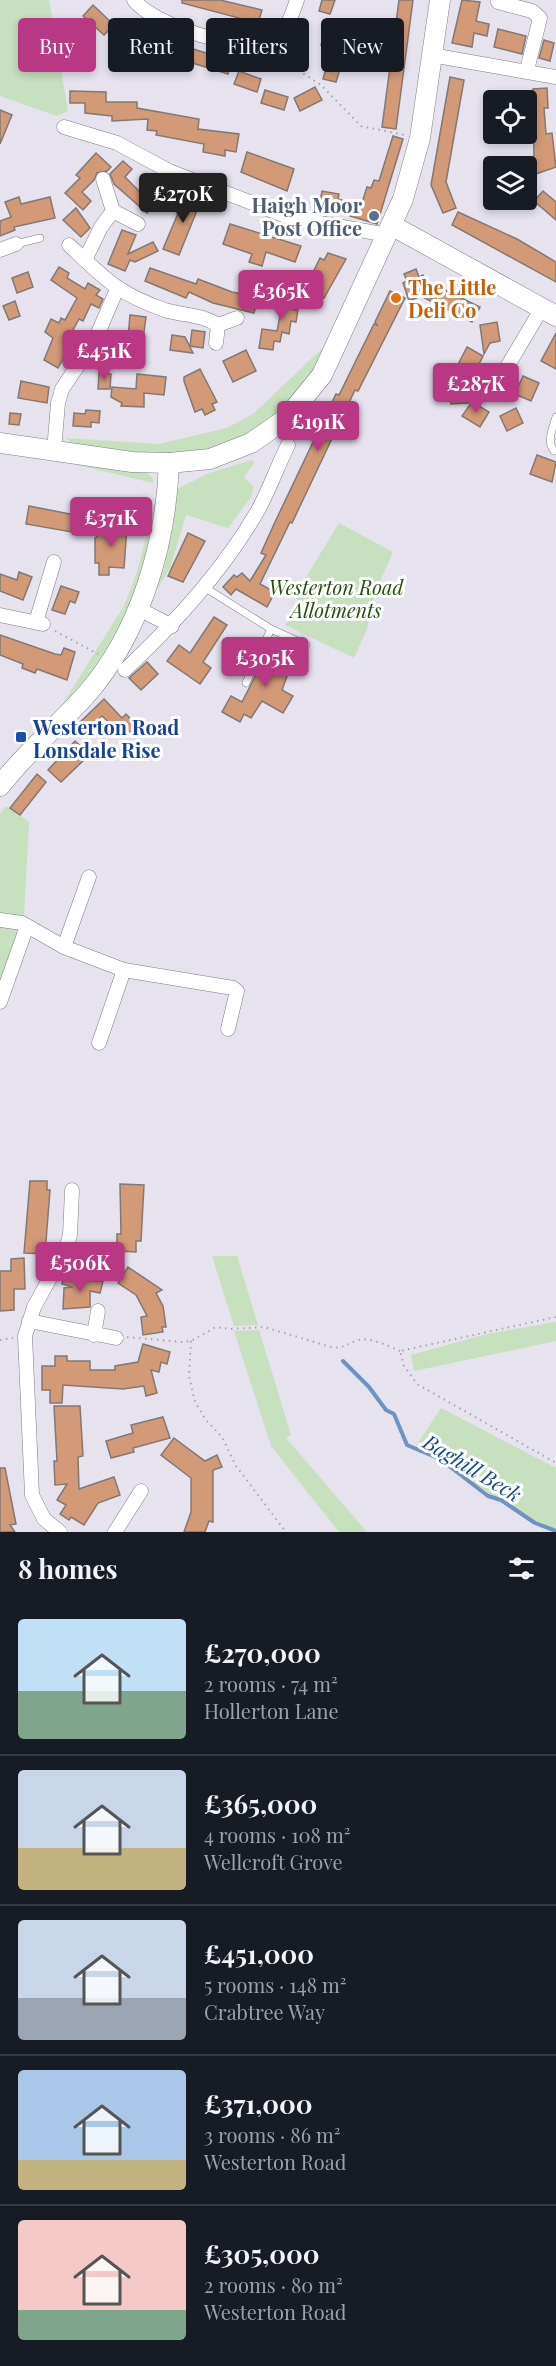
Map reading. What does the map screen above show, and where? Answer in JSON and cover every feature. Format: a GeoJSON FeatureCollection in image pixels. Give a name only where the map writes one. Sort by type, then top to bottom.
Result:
{"type":"FeatureCollection","features":[{"type":"Feature","properties":{"kind":"street"},"geometry":{"type":"LineString","coordinates":[[134,0],[161,21],[206,35]]}},
{"type":"Feature","properties":{"kind":"street"},"geometry":{"type":"LineString","coordinates":[[290,18],[297,0]]}},
{"type":"Feature","properties":{"kind":"street"},"geometry":{"type":"LineString","coordinates":[[0,443],[132,462],[169,463],[210,459],[251,442],[287,418],[322,375],[390,231],[420,138],[440,0]]}},
{"type":"Feature","properties":{"kind":"street"},"geometry":{"type":"LineString","coordinates":[[498,2],[532,12],[540,18],[526,70]]}},
{"type":"Feature","properties":{"kind":"street"},"geometry":{"type":"LineString","coordinates":[[431,55],[556,77]]}},
{"type":"Feature","properties":{"kind":"street"},"geometry":{"type":"LineString","coordinates":[[64,127],[117,143],[140,157],[212,189],[291,218],[390,231],[549,312],[494,389]]}},
{"type":"Feature","properties":{"kind":"street"},"geometry":{"type":"LineString","coordinates":[[103,179],[113,211],[138,224]]}},
{"type":"Feature","properties":{"kind":"street"},"geometry":{"type":"LineString","coordinates":[[85,260],[101,227],[113,211]]}},
{"type":"Feature","properties":{"kind":"street"},"geometry":{"type":"LineString","coordinates":[[0,250],[16,244]]}},
{"type":"Feature","properties":{"kind":"street"},"geometry":{"type":"LineString","coordinates":[[69,245],[117,289],[175,313],[204,316],[218,325]]}},
{"type":"Feature","properties":{"kind":"street"},"geometry":{"type":"LineString","coordinates":[[54,451],[58,404],[62,389],[95,340],[117,289]]}},
{"type":"Feature","properties":{"kind":"street"},"geometry":{"type":"LineString","coordinates":[[218,325],[237,318]]}},
{"type":"Feature","properties":{"kind":"street"},"geometry":{"type":"LineString","coordinates":[[216,343],[218,325]]}},
{"type":"Feature","properties":{"kind":"street"},"geometry":{"type":"LineString","coordinates":[[0,786],[34,746],[118,665],[172,626],[233,550],[258,511],[288,445]]}},
{"type":"Feature","properties":{"kind":"street"},"geometry":{"type":"LineString","coordinates":[[118,665],[151,575],[168,496],[169,463]]}},
{"type":"Feature","properties":{"kind":"street"},"geometry":{"type":"LineString","coordinates":[[0,615],[40,624],[54,562]]}},
{"type":"Feature","properties":{"kind":"street"},"geometry":{"type":"LineString","coordinates":[[139,609],[172,626]]}},
{"type":"Feature","properties":{"kind":"street"},"geometry":{"type":"LineString","coordinates":[[64,947],[89,877]]}},
{"type":"Feature","properties":{"kind":"street"},"geometry":{"type":"LineString","coordinates":[[0,920],[27,926],[64,947],[124,970],[233,988],[237,991],[228,1029]]}},
{"type":"Feature","properties":{"kind":"street"},"geometry":{"type":"LineString","coordinates":[[0,1002],[27,926]]}},
{"type":"Feature","properties":{"kind":"street"},"geometry":{"type":"LineString","coordinates":[[99,1043],[124,970]]}},
{"type":"Feature","properties":{"kind":"street"},"geometry":{"type":"LineString","coordinates":[[60,1532],[44,1519],[36,1508],[30,1482],[25,1336],[41,1293],[66,1249],[70,1235],[72,1190]]}},
{"type":"Feature","properties":{"kind":"street"},"geometry":{"type":"LineString","coordinates":[[94,1335],[98,1311]]}},
{"type":"Feature","properties":{"kind":"street"},"geometry":{"type":"LineString","coordinates":[[29,1322],[116,1338]]}},
{"type":"Feature","properties":{"kind":"street"},"geometry":{"type":"LineString","coordinates":[[115,1532],[141,1491]]}},
{"type":"Feature","properties":{"kind":"lane"},"geometry":{"type":"LineString","coordinates":[[16,244],[40,237]]}},
{"type":"Feature","properties":{"kind":"lane"},"geometry":{"type":"LineString","coordinates":[[554,451],[550,446],[550,436],[556,417]]}},
{"type":"Feature","properties":{"kind":"lane"},"geometry":{"type":"LineString","coordinates":[[204,587],[271,629],[306,645]]}},
{"type":"Feature","properties":{"kind":"lane"},"geometry":{"type":"LineString","coordinates":[[246,683],[271,629]]}},
{"type":"Feature","properties":{"kind":"path"},"geometry":{"type":"LineString","coordinates":[[301,72],[321,85],[361,126],[420,138]]}},
{"type":"Feature","properties":{"kind":"path"},"geometry":{"type":"LineString","coordinates":[[40,624],[118,665]]}},
{"type":"Feature","properties":{"kind":"path"},"geometry":{"type":"LineString","coordinates":[[116,1338],[191,1341],[216,1327],[264,1327],[341,1349],[367,1339],[400,1351],[556,1317]]}},
{"type":"Feature","properties":{"kind":"path"},"geometry":{"type":"LineString","coordinates":[[191,1341],[189,1376],[195,1402],[206,1420],[222,1437],[236,1466],[286,1532]]}},
{"type":"Feature","properties":{"kind":"path"},"geometry":{"type":"LineString","coordinates":[[400,1351],[404,1366],[417,1384],[556,1463]]}},
{"type":"Feature","properties":{"kind":"green space"},"geometry":{"type":"Polygon","coordinates":[[[0,0],[49,0],[52,18],[18,18],[18,72],[61,72],[68,111],[57,116],[0,96],[0,0]]]}},
{"type":"Feature","properties":{"kind":"green space"},"geometry":{"type":"Polygon","coordinates":[[[327,344],[308,380],[293,400],[269,422],[244,437],[218,447],[190,452],[134,452],[73,445],[66,438],[158,444],[227,428],[254,413],[327,344]]]}},
{"type":"Feature","properties":{"kind":"green space"},"geometry":{"type":"Polygon","coordinates":[[[44,457],[144,471],[153,478],[153,483],[44,457]]]}},
{"type":"Feature","properties":{"kind":"green space"},"geometry":{"type":"Polygon","coordinates":[[[252,460],[254,463],[244,477],[254,487],[251,497],[228,528],[186,515],[170,568],[156,591],[164,567],[177,489],[209,473],[252,460]]]}},
{"type":"Feature","properties":{"kind":"green space"},"geometry":{"type":"Polygon","coordinates":[[[157,494],[145,555],[127,609],[99,659],[60,708],[124,606],[137,572],[157,494]]]}},
{"type":"Feature","properties":{"kind":"green space","name":"Westerton Road Allotments"},"geometry":{"type":"Polygon","coordinates":[[[339,523],[393,552],[375,593],[367,629],[354,658],[285,625],[298,600],[294,597],[339,523]]]}},
{"type":"Feature","properties":{"kind":"green space"},"geometry":{"type":"Polygon","coordinates":[[[6,806],[29,822],[24,915],[0,983],[0,814],[6,806]]]}},
{"type":"Feature","properties":{"kind":"green space"},"geometry":{"type":"Polygon","coordinates":[[[212,1256],[237,1256],[258,1325],[234,1326],[212,1256]]]}},
{"type":"Feature","properties":{"kind":"green space"},"geometry":{"type":"Polygon","coordinates":[[[556,1322],[556,1341],[414,1371],[411,1355],[487,1334],[556,1322]]]}},
{"type":"Feature","properties":{"kind":"green space"},"geometry":{"type":"Polygon","coordinates":[[[259,1330],[291,1435],[286,1438],[367,1532],[339,1532],[271,1446],[234,1331],[259,1330]]]}},
{"type":"Feature","properties":{"kind":"green space"},"geometry":{"type":"Polygon","coordinates":[[[441,1408],[556,1468],[556,1531],[535,1523],[501,1500],[488,1496],[440,1459],[415,1447],[441,1408]]]}},
{"type":"Feature","properties":{"kind":"building"},"geometry":{"type":"Polygon","coordinates":[[[182,0],[220,0],[262,10],[260,18],[239,18],[182,3],[182,0]]]}},
{"type":"Feature","properties":{"kind":"building"},"geometry":{"type":"Polygon","coordinates":[[[322,0],[335,0],[330,14],[319,11],[322,0]]]}},
{"type":"Feature","properties":{"kind":"building"},"geometry":{"type":"Polygon","coordinates":[[[399,0],[413,0],[404,68],[404,18],[397,18],[399,0]]]}},
{"type":"Feature","properties":{"kind":"building"},"geometry":{"type":"Polygon","coordinates":[[[462,0],[480,2],[476,21],[489,24],[487,36],[474,33],[472,47],[452,43],[462,0]]]}},
{"type":"Feature","properties":{"kind":"building"},"geometry":{"type":"Polygon","coordinates":[[[93,5],[108,19],[108,31],[104,35],[96,28],[96,18],[83,16],[93,5]]]}},
{"type":"Feature","properties":{"kind":"building"},"geometry":{"type":"Polygon","coordinates":[[[498,29],[526,36],[522,54],[494,47],[498,29]]]}},
{"type":"Feature","properties":{"kind":"building"},"geometry":{"type":"Polygon","coordinates":[[[544,40],[554,43],[550,61],[539,58],[544,40]]]}},
{"type":"Feature","properties":{"kind":"building"},"geometry":{"type":"Polygon","coordinates":[[[194,49],[206,53],[206,67],[194,63],[194,49]]]}},
{"type":"Feature","properties":{"kind":"building"},"geometry":{"type":"Polygon","coordinates":[[[239,72],[261,79],[257,92],[234,84],[239,72]]]}},
{"type":"Feature","properties":{"kind":"building"},"geometry":{"type":"Polygon","coordinates":[[[325,72],[339,72],[336,82],[323,79],[325,72]]]}},
{"type":"Feature","properties":{"kind":"building"},"geometry":{"type":"Polygon","coordinates":[[[389,72],[404,72],[396,129],[382,127],[389,72]]]}},
{"type":"Feature","properties":{"kind":"building"},"geometry":{"type":"Polygon","coordinates":[[[450,77],[464,80],[446,182],[456,208],[443,213],[431,185],[450,77]]]}},
{"type":"Feature","properties":{"kind":"building"},"geometry":{"type":"Polygon","coordinates":[[[315,87],[322,100],[300,111],[294,98],[315,87]]]}},
{"type":"Feature","properties":{"kind":"building"},"geometry":{"type":"Polygon","coordinates":[[[547,88],[548,108],[544,108],[546,134],[552,133],[556,167],[537,174],[537,156],[534,156],[534,144],[537,144],[537,90],[533,89],[547,88]]]}},
{"type":"Feature","properties":{"kind":"building"},"geometry":{"type":"Polygon","coordinates":[[[265,90],[288,97],[284,110],[261,103],[265,90]]]}},
{"type":"Feature","properties":{"kind":"building"},"geometry":{"type":"Polygon","coordinates":[[[70,91],[106,92],[106,102],[137,102],[137,108],[199,119],[198,129],[239,134],[236,152],[225,150],[225,156],[203,152],[204,144],[156,135],[157,131],[147,130],[148,119],[112,121],[112,116],[85,113],[85,103],[70,103],[70,91]]]}},
{"type":"Feature","properties":{"kind":"building"},"geometry":{"type":"Polygon","coordinates":[[[0,110],[12,115],[0,144],[0,110]]]}},
{"type":"Feature","properties":{"kind":"building"},"geometry":{"type":"Polygon","coordinates":[[[393,136],[403,139],[377,224],[350,216],[351,213],[319,206],[322,191],[339,194],[338,199],[361,206],[367,187],[371,188],[374,180],[379,181],[393,136]]]}},
{"type":"Feature","properties":{"kind":"building"},"geometry":{"type":"Polygon","coordinates":[[[247,152],[294,169],[287,191],[241,172],[247,152]]]}},
{"type":"Feature","properties":{"kind":"building"},"geometry":{"type":"Polygon","coordinates":[[[96,153],[111,167],[107,171],[97,173],[94,180],[82,192],[91,201],[83,210],[65,193],[80,178],[76,175],[96,153]]]}},
{"type":"Feature","properties":{"kind":"building"},"geometry":{"type":"Polygon","coordinates":[[[123,161],[132,169],[125,177],[142,194],[147,190],[158,201],[147,213],[114,184],[110,174],[123,161]]]}},
{"type":"Feature","properties":{"kind":"building"},"geometry":{"type":"Polygon","coordinates":[[[543,191],[556,202],[556,220],[537,204],[537,198],[543,191]]]}},
{"type":"Feature","properties":{"kind":"building"},"geometry":{"type":"Polygon","coordinates":[[[187,192],[202,198],[179,255],[163,249],[187,192]]]}},
{"type":"Feature","properties":{"kind":"building"},"geometry":{"type":"Polygon","coordinates":[[[19,197],[21,204],[50,197],[55,218],[14,227],[15,230],[0,236],[0,221],[11,217],[5,202],[19,197]]]}},
{"type":"Feature","properties":{"kind":"building"},"geometry":{"type":"Polygon","coordinates":[[[76,208],[90,228],[81,237],[63,220],[76,208]]]}},
{"type":"Feature","properties":{"kind":"building"},"geometry":{"type":"Polygon","coordinates":[[[458,212],[517,239],[556,262],[556,282],[452,225],[458,212]]]}},
{"type":"Feature","properties":{"kind":"building"},"geometry":{"type":"Polygon","coordinates":[[[230,224],[301,246],[295,262],[266,252],[262,266],[249,262],[252,254],[223,244],[230,224]]]}},
{"type":"Feature","properties":{"kind":"building"},"geometry":{"type":"Polygon","coordinates":[[[122,230],[136,235],[128,254],[153,242],[158,251],[135,262],[130,260],[125,271],[108,264],[122,230]]]}},
{"type":"Feature","properties":{"kind":"building"},"geometry":{"type":"Polygon","coordinates":[[[328,253],[346,259],[324,298],[305,289],[320,258],[324,260],[328,253]]]}},
{"type":"Feature","properties":{"kind":"building"},"geometry":{"type":"Polygon","coordinates":[[[59,267],[69,273],[67,278],[85,289],[88,283],[100,290],[96,295],[103,299],[99,308],[91,304],[83,321],[79,319],[66,343],[70,346],[58,368],[44,360],[53,338],[45,332],[51,319],[59,323],[61,318],[65,320],[77,298],[51,280],[59,267]]]}},
{"type":"Feature","properties":{"kind":"building"},"geometry":{"type":"Polygon","coordinates":[[[150,268],[196,284],[198,279],[232,292],[258,297],[254,313],[213,303],[189,292],[186,298],[145,281],[150,268]]]}},
{"type":"Feature","properties":{"kind":"building"},"geometry":{"type":"Polygon","coordinates":[[[416,269],[419,277],[423,275],[432,300],[439,287],[480,307],[472,322],[421,296],[409,301],[403,283],[407,281],[404,274],[416,269]]]}},
{"type":"Feature","properties":{"kind":"building"},"geometry":{"type":"Polygon","coordinates":[[[28,272],[33,287],[17,293],[12,278],[28,272]]]}},
{"type":"Feature","properties":{"kind":"building"},"geometry":{"type":"Polygon","coordinates":[[[282,289],[297,292],[294,310],[298,310],[296,322],[291,321],[289,334],[282,332],[280,342],[274,341],[273,350],[259,348],[262,329],[277,331],[283,301],[280,300],[282,289]]]}},
{"type":"Feature","properties":{"kind":"building"},"geometry":{"type":"Polygon","coordinates":[[[390,291],[405,298],[358,391],[355,390],[292,523],[290,522],[260,584],[275,592],[267,607],[236,589],[231,595],[223,587],[234,575],[237,577],[242,573],[250,581],[266,555],[261,553],[275,522],[336,394],[339,395],[374,324],[377,325],[375,322],[390,291]]]}},
{"type":"Feature","properties":{"kind":"building"},"geometry":{"type":"Polygon","coordinates":[[[15,301],[20,316],[9,320],[3,306],[15,301]]]}},
{"type":"Feature","properties":{"kind":"building"},"geometry":{"type":"Polygon","coordinates":[[[130,315],[146,317],[141,355],[129,353],[127,349],[130,315]]]}},
{"type":"Feature","properties":{"kind":"building"},"geometry":{"type":"Polygon","coordinates":[[[497,322],[500,341],[490,343],[484,354],[480,325],[497,322]]]}},
{"type":"Feature","properties":{"kind":"building"},"geometry":{"type":"Polygon","coordinates":[[[192,330],[205,332],[203,348],[190,346],[192,330]]]}},
{"type":"Feature","properties":{"kind":"building"},"geometry":{"type":"Polygon","coordinates":[[[556,333],[556,369],[541,361],[556,333]]]}},
{"type":"Feature","properties":{"kind":"building"},"geometry":{"type":"Polygon","coordinates":[[[172,335],[185,337],[193,353],[170,350],[172,335]]]}},
{"type":"Feature","properties":{"kind":"building"},"geometry":{"type":"Polygon","coordinates":[[[467,347],[483,356],[475,372],[466,368],[468,403],[451,404],[450,380],[467,347]]]}},
{"type":"Feature","properties":{"kind":"building"},"geometry":{"type":"Polygon","coordinates":[[[246,350],[256,371],[233,382],[223,361],[246,350]]]}},
{"type":"Feature","properties":{"kind":"building"},"geometry":{"type":"Polygon","coordinates":[[[200,369],[217,402],[212,404],[215,410],[205,415],[202,409],[195,412],[184,381],[184,377],[200,369]]]}},
{"type":"Feature","properties":{"kind":"building"},"geometry":{"type":"Polygon","coordinates":[[[99,373],[111,374],[110,389],[98,389],[99,373]]]}},
{"type":"Feature","properties":{"kind":"building"},"geometry":{"type":"Polygon","coordinates":[[[137,374],[166,377],[164,395],[144,393],[144,407],[121,406],[122,403],[111,397],[112,387],[136,389],[137,374]]]}},
{"type":"Feature","properties":{"kind":"building"},"geometry":{"type":"Polygon","coordinates":[[[523,376],[539,383],[531,401],[515,394],[523,376]]]}},
{"type":"Feature","properties":{"kind":"building"},"geometry":{"type":"Polygon","coordinates":[[[21,381],[49,387],[47,403],[18,398],[21,381]]]}},
{"type":"Feature","properties":{"kind":"building"},"geometry":{"type":"Polygon","coordinates":[[[472,402],[489,412],[480,427],[462,416],[472,402]]]}},
{"type":"Feature","properties":{"kind":"building"},"geometry":{"type":"Polygon","coordinates":[[[516,408],[523,423],[507,431],[500,416],[516,408]]]}},
{"type":"Feature","properties":{"kind":"building"},"geometry":{"type":"Polygon","coordinates":[[[86,410],[100,411],[99,423],[91,422],[91,427],[73,426],[74,413],[85,414],[86,410]]]}},
{"type":"Feature","properties":{"kind":"building"},"geometry":{"type":"Polygon","coordinates":[[[10,413],[21,414],[19,425],[9,424],[10,413]]]}},
{"type":"Feature","properties":{"kind":"building"},"geometry":{"type":"Polygon","coordinates":[[[537,455],[556,462],[552,482],[530,474],[537,455]]]}},
{"type":"Feature","properties":{"kind":"building"},"geometry":{"type":"Polygon","coordinates":[[[29,506],[93,516],[89,535],[26,524],[29,506]]]}},
{"type":"Feature","properties":{"kind":"building"},"geometry":{"type":"Polygon","coordinates":[[[112,523],[124,523],[127,526],[124,568],[109,567],[109,575],[99,575],[99,563],[95,563],[95,538],[112,523]]]}},
{"type":"Feature","properties":{"kind":"building"},"geometry":{"type":"Polygon","coordinates":[[[188,533],[205,541],[183,582],[168,576],[188,533]]]}},
{"type":"Feature","properties":{"kind":"building"},"geometry":{"type":"Polygon","coordinates":[[[19,572],[32,577],[23,600],[0,591],[0,574],[17,580],[19,572]]]}},
{"type":"Feature","properties":{"kind":"building"},"geometry":{"type":"Polygon","coordinates":[[[61,586],[79,592],[75,603],[70,601],[65,614],[52,610],[61,586]]]}},
{"type":"Feature","properties":{"kind":"building"},"geometry":{"type":"Polygon","coordinates":[[[214,617],[227,625],[203,662],[211,668],[200,684],[167,661],[179,645],[190,653],[214,617]]]}},
{"type":"Feature","properties":{"kind":"building"},"geometry":{"type":"Polygon","coordinates":[[[0,635],[55,654],[61,655],[64,648],[75,652],[67,680],[37,669],[35,673],[22,668],[23,664],[0,655],[0,635]]]}},
{"type":"Feature","properties":{"kind":"building"},"geometry":{"type":"Polygon","coordinates":[[[277,645],[296,652],[282,690],[293,696],[283,713],[262,701],[251,718],[244,714],[240,722],[222,712],[231,696],[242,702],[260,667],[268,670],[277,645]]]}},
{"type":"Feature","properties":{"kind":"building"},"geometry":{"type":"Polygon","coordinates":[[[147,662],[158,674],[141,690],[129,678],[147,662]]]}},
{"type":"Feature","properties":{"kind":"building"},"geometry":{"type":"Polygon","coordinates":[[[104,699],[122,718],[126,714],[137,726],[125,737],[102,716],[82,736],[74,728],[104,699]]]}},
{"type":"Feature","properties":{"kind":"building"},"geometry":{"type":"Polygon","coordinates":[[[75,741],[85,750],[80,756],[84,760],[61,782],[48,770],[75,741]]]}},
{"type":"Feature","properties":{"kind":"building"},"geometry":{"type":"Polygon","coordinates":[[[37,774],[46,782],[20,815],[10,808],[37,774]]]}},
{"type":"Feature","properties":{"kind":"building"},"geometry":{"type":"Polygon","coordinates":[[[30,1181],[47,1181],[47,1190],[50,1190],[45,1254],[24,1253],[30,1181]]]}},
{"type":"Feature","properties":{"kind":"building"},"geometry":{"type":"Polygon","coordinates":[[[120,1184],[144,1185],[141,1241],[136,1241],[136,1252],[117,1251],[117,1234],[121,1234],[120,1184]]]}},
{"type":"Feature","properties":{"kind":"building"},"geometry":{"type":"Polygon","coordinates":[[[24,1258],[25,1289],[14,1289],[14,1310],[0,1311],[0,1271],[11,1271],[11,1259],[24,1258]]]}},
{"type":"Feature","properties":{"kind":"building"},"geometry":{"type":"Polygon","coordinates":[[[128,1267],[162,1290],[156,1293],[163,1306],[166,1327],[162,1327],[163,1332],[143,1335],[141,1317],[147,1316],[136,1295],[118,1283],[128,1267]]]}},
{"type":"Feature","properties":{"kind":"building"},"geometry":{"type":"Polygon","coordinates":[[[63,1279],[103,1281],[100,1293],[90,1291],[90,1307],[63,1309],[64,1288],[73,1287],[62,1284],[63,1279]]]}},
{"type":"Feature","properties":{"kind":"building"},"geometry":{"type":"Polygon","coordinates":[[[143,1344],[170,1352],[167,1364],[161,1362],[159,1372],[151,1370],[157,1393],[146,1396],[144,1386],[123,1389],[63,1385],[62,1403],[50,1403],[50,1390],[42,1390],[42,1366],[55,1366],[55,1356],[67,1356],[67,1361],[90,1361],[90,1370],[115,1370],[115,1366],[138,1362],[143,1344]]]}},
{"type":"Feature","properties":{"kind":"building"},"geometry":{"type":"Polygon","coordinates":[[[54,1406],[80,1406],[83,1456],[78,1457],[79,1489],[114,1477],[120,1495],[98,1503],[84,1525],[71,1517],[69,1520],[60,1514],[66,1505],[57,1500],[67,1484],[55,1485],[54,1461],[57,1461],[54,1406]]]}},
{"type":"Feature","properties":{"kind":"building"},"geometry":{"type":"Polygon","coordinates":[[[163,1417],[170,1438],[133,1448],[134,1452],[111,1458],[106,1441],[133,1433],[131,1425],[163,1417]]]}},
{"type":"Feature","properties":{"kind":"building"},"geometry":{"type":"Polygon","coordinates":[[[174,1438],[205,1461],[217,1455],[222,1467],[213,1470],[213,1522],[209,1521],[205,1532],[184,1532],[191,1512],[191,1478],[161,1455],[174,1438]]]}},
{"type":"Feature","properties":{"kind":"building"},"geometry":{"type":"Polygon","coordinates":[[[0,1468],[5,1468],[16,1524],[10,1525],[15,1532],[0,1532],[0,1468]]]}},
{"type":"Feature","properties":{"kind":"waterway","name":"Baghill Beck"},"geometry":{"type":"LineString","coordinates":[[343,1361],[369,1387],[386,1410],[394,1414],[407,1445],[440,1459],[488,1496],[501,1500],[535,1523],[556,1531]]}},
{"type":"Feature","properties":{"kind":"place","name":"Haigh Moor Post Office"},"geometry":{"type":"Point","coordinates":[374,216]}},
{"type":"Feature","properties":{"kind":"place","name":"The Little Deli Co"},"geometry":{"type":"Point","coordinates":[396,298]}},
{"type":"Feature","properties":{"kind":"place","name":"Westerton Road Lonsdale Rise"},"geometry":{"type":"Point","coordinates":[21,737]}}]}
